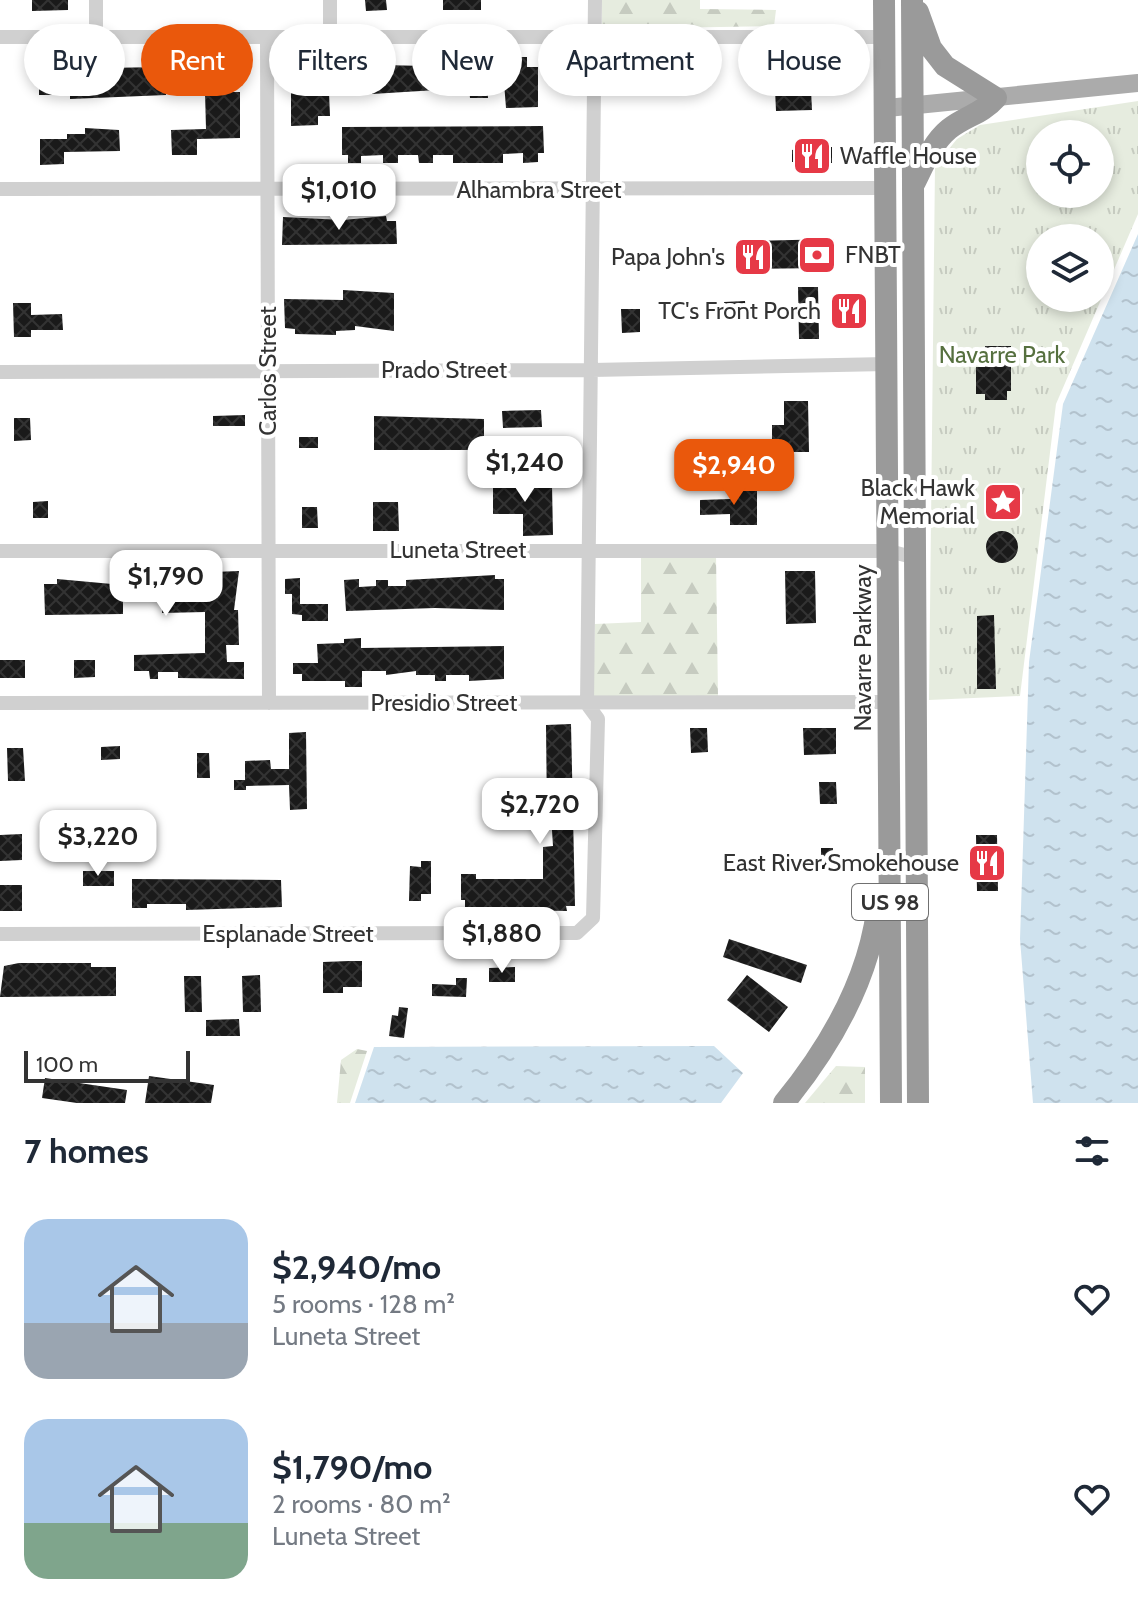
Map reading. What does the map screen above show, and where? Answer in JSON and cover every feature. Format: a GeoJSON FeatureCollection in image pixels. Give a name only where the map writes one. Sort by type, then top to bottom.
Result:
{"type":"FeatureCollection","features":[{"type":"Feature","properties":{"kind":"highway","name":"Navarre Parkway"},"geometry":{"type":"LineString","coordinates":[[884,0],[891,1103]]}},
{"type":"Feature","properties":{"kind":"highway"},"geometry":{"type":"LineString","coordinates":[[913,0],[937,57],[951,72],[982,86],[996,98],[984,112],[962,120],[942,135],[914,183]]}},
{"type":"Feature","properties":{"kind":"highway","name":"US 98"},"geometry":{"type":"LineString","coordinates":[[913,0],[918,1103]]}},
{"type":"Feature","properties":{"kind":"highway"},"geometry":{"type":"LineString","coordinates":[[784,1103],[836,1028],[869,949],[879,889],[878,734],[889,702]]}},
{"type":"Feature","properties":{"kind":"highway"},"geometry":{"type":"LineString","coordinates":[[890,830],[903,883],[904,997],[909,1011],[918,1017]]}},
{"type":"Feature","properties":{"kind":"main road"},"geometry":{"type":"LineString","coordinates":[[887,108],[1138,83]]}},
{"type":"Feature","properties":{"kind":"street"},"geometry":{"type":"LineString","coordinates":[[96,0],[96,24]]}},
{"type":"Feature","properties":{"kind":"street"},"geometry":{"type":"LineString","coordinates":[[330,0],[330,24]]}},
{"type":"Feature","properties":{"kind":"street"},"geometry":{"type":"LineString","coordinates":[[595,0],[596,24]]}},
{"type":"Feature","properties":{"kind":"street"},"geometry":{"type":"LineString","coordinates":[[396,36],[538,37]]}},
{"type":"Feature","properties":{"kind":"street"},"geometry":{"type":"LineString","coordinates":[[0,37],[24,37]]}},
{"type":"Feature","properties":{"kind":"street"},"geometry":{"type":"LineString","coordinates":[[125,37],[267,39]]}},
{"type":"Feature","properties":{"kind":"street"},"geometry":{"type":"LineString","coordinates":[[722,37],[886,37]]}},
{"type":"Feature","properties":{"kind":"street","name":"Carlos Street"},"geometry":{"type":"LineString","coordinates":[[267,39],[269,703]]}},
{"type":"Feature","properties":{"kind":"street"},"geometry":{"type":"LineString","coordinates":[[587,704],[595,96]]}},
{"type":"Feature","properties":{"kind":"street","name":"Alhambra Street"},"geometry":{"type":"LineString","coordinates":[[0,189],[886,188]]}},
{"type":"Feature","properties":{"kind":"street","name":"Prado Street"},"geometry":{"type":"LineString","coordinates":[[0,372],[592,370],[887,364]]}},
{"type":"Feature","properties":{"kind":"street","name":"Luneta Street"},"geometry":{"type":"LineString","coordinates":[[0,551],[889,551],[916,558]]}},
{"type":"Feature","properties":{"kind":"street","name":"Presidio Street"},"geometry":{"type":"LineString","coordinates":[[0,703],[889,702]]}},
{"type":"Feature","properties":{"kind":"street","name":"Esplanade Street"},"geometry":{"type":"LineString","coordinates":[[0,934],[577,933],[593,918],[596,871],[598,719],[587,704]]}},
{"type":"Feature","properties":{"kind":"green space"},"geometry":{"type":"Polygon","coordinates":[[[602,0],[700,0],[700,9],[776,10],[774,24],[722,27],[722,24],[602,24],[602,0]]]}},
{"type":"Feature","properties":{"kind":"green space","name":"Navarre Park"},"geometry":{"type":"Polygon","coordinates":[[[1138,101],[1138,214],[1114,270],[1114,224],[1026,224],[1026,312],[1096,312],[1056,404],[1020,696],[929,700],[935,166],[957,139],[980,125],[1138,101]]]}},
{"type":"Feature","properties":{"kind":"green space"},"geometry":{"type":"Polygon","coordinates":[[[641,555],[716,555],[718,697],[593,698],[595,624],[641,622],[641,555]]]}},
{"type":"Feature","properties":{"kind":"green space"},"geometry":{"type":"Polygon","coordinates":[[[357,1049],[367,1051],[350,1103],[337,1103],[341,1060],[357,1049]]]}},
{"type":"Feature","properties":{"kind":"green space"},"geometry":{"type":"Polygon","coordinates":[[[836,1066],[865,1067],[865,1103],[805,1103],[836,1066]]]}},
{"type":"Feature","properties":{"kind":"water"},"geometry":{"type":"Polygon","coordinates":[[[1138,234],[1138,1103],[1033,1103],[1020,939],[1029,662],[1063,404],[1104,312],[1114,312],[1114,288],[1138,234]]]}},
{"type":"Feature","properties":{"kind":"water"},"geometry":{"type":"Polygon","coordinates":[[[714,1046],[743,1073],[721,1103],[355,1103],[374,1047],[714,1046]]]}},
{"type":"Feature","properties":{"kind":"building"},"geometry":{"type":"Polygon","coordinates":[[[32,0],[68,0],[68,10],[32,11],[32,0]]]}},
{"type":"Feature","properties":{"kind":"building"},"geometry":{"type":"Polygon","coordinates":[[[365,0],[386,0],[387,10],[366,11],[365,0]]]}},
{"type":"Feature","properties":{"kind":"building"},"geometry":{"type":"Polygon","coordinates":[[[443,0],[481,0],[481,10],[443,10],[443,0]]]}},
{"type":"Feature","properties":{"kind":"building"},"geometry":{"type":"Polygon","coordinates":[[[522,57],[527,57],[527,67],[538,67],[538,107],[506,108],[505,96],[522,96],[522,57]]]}},
{"type":"Feature","properties":{"kind":"building"},"geometry":{"type":"Polygon","coordinates":[[[396,65],[412,66],[412,92],[396,93],[396,65]]]}},
{"type":"Feature","properties":{"kind":"building"},"geometry":{"type":"Polygon","coordinates":[[[141,67],[142,96],[70,99],[70,96],[125,96],[125,68],[141,67]]]}},
{"type":"Feature","properties":{"kind":"building"},"geometry":{"type":"Polygon","coordinates":[[[205,96],[240,96],[240,138],[197,139],[197,155],[172,155],[171,130],[206,129],[205,96]]]}},
{"type":"Feature","properties":{"kind":"building"},"geometry":{"type":"Polygon","coordinates":[[[291,96],[329,96],[330,116],[318,116],[318,125],[291,126],[291,96]]]}},
{"type":"Feature","properties":{"kind":"building"},"geometry":{"type":"Polygon","coordinates":[[[775,96],[811,96],[812,110],[776,111],[775,96]]]}},
{"type":"Feature","properties":{"kind":"building"},"geometry":{"type":"Polygon","coordinates":[[[543,126],[544,153],[538,153],[538,162],[523,163],[523,153],[503,154],[503,163],[453,163],[453,155],[433,155],[433,163],[419,163],[418,155],[398,155],[398,163],[383,163],[383,155],[361,156],[361,163],[348,163],[348,155],[342,155],[342,127],[543,126]]]}},
{"type":"Feature","properties":{"kind":"building"},"geometry":{"type":"Polygon","coordinates":[[[85,128],[119,130],[120,151],[64,152],[64,164],[40,165],[40,139],[67,139],[67,134],[85,134],[85,128]]]}},
{"type":"Feature","properties":{"kind":"building","name":"Waffle House"},"geometry":{"type":"Polygon","coordinates":[[[832,147],[832,163],[792,162],[792,150],[832,147]]]}},
{"type":"Feature","properties":{"kind":"building"},"geometry":{"type":"Polygon","coordinates":[[[386,216],[387,221],[396,221],[397,244],[282,245],[283,217],[343,220],[386,216]]]}},
{"type":"Feature","properties":{"kind":"building"},"geometry":{"type":"Polygon","coordinates":[[[833,239],[834,252],[825,252],[826,268],[746,269],[746,241],[833,239]]]}},
{"type":"Feature","properties":{"kind":"building"},"geometry":{"type":"Polygon","coordinates":[[[798,287],[818,287],[819,339],[799,339],[798,287]]]}},
{"type":"Feature","properties":{"kind":"building"},"geometry":{"type":"Polygon","coordinates":[[[343,290],[394,293],[394,331],[355,326],[355,330],[336,331],[336,335],[295,334],[295,329],[285,328],[284,299],[343,300],[343,290]]]}},
{"type":"Feature","properties":{"kind":"building","name":"TC's Front Porch"},"geometry":{"type":"Polygon","coordinates":[[[840,296],[858,296],[859,325],[841,325],[840,296]]]}},
{"type":"Feature","properties":{"kind":"building"},"geometry":{"type":"Polygon","coordinates":[[[745,301],[746,315],[725,315],[724,302],[745,301]]]}},
{"type":"Feature","properties":{"kind":"building"},"geometry":{"type":"Polygon","coordinates":[[[13,303],[31,303],[31,315],[62,314],[63,330],[31,330],[31,337],[14,337],[13,303]]]}},
{"type":"Feature","properties":{"kind":"building"},"geometry":{"type":"Polygon","coordinates":[[[621,309],[640,309],[640,332],[622,333],[621,309]]]}},
{"type":"Feature","properties":{"kind":"building"},"geometry":{"type":"Polygon","coordinates":[[[985,346],[1011,346],[1011,391],[1007,391],[1007,400],[985,400],[985,394],[976,394],[976,367],[985,367],[985,346]]]}},
{"type":"Feature","properties":{"kind":"building"},"geometry":{"type":"Polygon","coordinates":[[[784,401],[808,401],[809,452],[785,452],[785,443],[772,444],[772,425],[784,425],[784,401]]]}},
{"type":"Feature","properties":{"kind":"building"},"geometry":{"type":"Polygon","coordinates":[[[541,410],[542,427],[503,428],[502,411],[541,410]]]}},
{"type":"Feature","properties":{"kind":"building"},"geometry":{"type":"Polygon","coordinates":[[[245,415],[245,426],[213,426],[213,416],[245,415]]]}},
{"type":"Feature","properties":{"kind":"building"},"geometry":{"type":"Polygon","coordinates":[[[374,416],[484,419],[484,450],[374,450],[374,416]]]}},
{"type":"Feature","properties":{"kind":"building"},"geometry":{"type":"Polygon","coordinates":[[[14,418],[30,418],[31,440],[14,441],[14,418]]]}},
{"type":"Feature","properties":{"kind":"building"},"geometry":{"type":"Polygon","coordinates":[[[299,437],[318,437],[318,448],[299,448],[299,437]]]}},
{"type":"Feature","properties":{"kind":"building"},"geometry":{"type":"Polygon","coordinates":[[[493,477],[523,477],[523,485],[552,485],[553,535],[523,536],[523,514],[493,514],[493,477]]]}},
{"type":"Feature","properties":{"kind":"building"},"geometry":{"type":"Polygon","coordinates":[[[730,490],[757,490],[757,525],[730,525],[730,514],[700,515],[700,500],[730,499],[730,490]]]}},
{"type":"Feature","properties":{"kind":"building"},"geometry":{"type":"Polygon","coordinates":[[[48,501],[48,518],[33,518],[33,502],[48,501]]]}},
{"type":"Feature","properties":{"kind":"building"},"geometry":{"type":"Polygon","coordinates":[[[373,502],[398,502],[399,531],[373,531],[373,502]]]}},
{"type":"Feature","properties":{"kind":"building"},"geometry":{"type":"Polygon","coordinates":[[[302,507],[317,507],[318,528],[302,528],[302,507]]]}},
{"type":"Feature","properties":{"kind":"building"},"geometry":{"type":"Polygon","coordinates":[[[1002,531],[1013,536],[1018,547],[1013,558],[1002,563],[991,558],[986,547],[991,536],[1002,531]]]}},
{"type":"Feature","properties":{"kind":"building"},"geometry":{"type":"Polygon","coordinates":[[[239,571],[234,610],[238,610],[239,645],[226,645],[227,662],[244,662],[244,679],[178,678],[178,672],[158,672],[158,679],[150,679],[149,671],[134,671],[134,655],[205,653],[205,612],[162,613],[162,598],[123,599],[123,614],[45,615],[44,584],[57,584],[57,579],[123,585],[168,584],[168,578],[213,577],[213,572],[239,571]]]}},
{"type":"Feature","properties":{"kind":"building"},"geometry":{"type":"Polygon","coordinates":[[[785,571],[815,571],[816,623],[786,624],[785,571]]]}},
{"type":"Feature","properties":{"kind":"building"},"geometry":{"type":"Polygon","coordinates":[[[495,575],[495,579],[504,579],[504,610],[435,608],[346,611],[344,580],[359,579],[359,587],[376,586],[376,580],[388,580],[388,586],[406,586],[406,580],[495,575]]]}},
{"type":"Feature","properties":{"kind":"building"},"geometry":{"type":"Polygon","coordinates":[[[300,578],[300,604],[328,604],[328,621],[302,621],[302,615],[292,614],[292,594],[285,594],[285,579],[300,578]]]}},
{"type":"Feature","properties":{"kind":"building"},"geometry":{"type":"Polygon","coordinates":[[[994,615],[996,689],[977,689],[977,616],[994,615]]]}},
{"type":"Feature","properties":{"kind":"building"},"geometry":{"type":"Polygon","coordinates":[[[361,638],[361,648],[504,646],[504,679],[469,681],[469,675],[446,675],[446,681],[435,681],[435,675],[416,675],[416,671],[386,675],[386,671],[362,671],[362,687],[345,687],[345,681],[302,681],[302,674],[293,674],[293,663],[318,663],[317,644],[344,643],[344,639],[361,638]]]}},
{"type":"Feature","properties":{"kind":"building"},"geometry":{"type":"Polygon","coordinates":[[[0,660],[25,660],[25,678],[0,678],[0,660]]]}},
{"type":"Feature","properties":{"kind":"building"},"geometry":{"type":"Polygon","coordinates":[[[74,660],[95,660],[95,677],[74,678],[74,660]]]}},
{"type":"Feature","properties":{"kind":"building"},"geometry":{"type":"Polygon","coordinates":[[[571,724],[575,906],[566,906],[567,911],[465,909],[465,900],[461,900],[461,874],[476,874],[476,879],[543,879],[543,847],[553,846],[551,815],[547,815],[546,725],[571,724]]]}},
{"type":"Feature","properties":{"kind":"building"},"geometry":{"type":"Polygon","coordinates":[[[690,728],[707,728],[708,752],[691,753],[690,728]]]}},
{"type":"Feature","properties":{"kind":"building"},"geometry":{"type":"Polygon","coordinates":[[[803,728],[836,728],[836,754],[804,755],[803,728]]]}},
{"type":"Feature","properties":{"kind":"building"},"geometry":{"type":"Polygon","coordinates":[[[306,732],[307,809],[290,810],[289,785],[246,786],[246,790],[234,790],[234,780],[245,780],[245,761],[270,760],[271,769],[289,769],[289,733],[306,732]]]}},
{"type":"Feature","properties":{"kind":"building"},"geometry":{"type":"Polygon","coordinates":[[[120,746],[120,759],[101,760],[101,747],[120,746]]]}},
{"type":"Feature","properties":{"kind":"building"},"geometry":{"type":"Polygon","coordinates":[[[7,748],[23,748],[25,781],[8,781],[7,748]]]}},
{"type":"Feature","properties":{"kind":"building"},"geometry":{"type":"Polygon","coordinates":[[[197,753],[209,753],[210,778],[197,778],[197,753]]]}},
{"type":"Feature","properties":{"kind":"building"},"geometry":{"type":"Polygon","coordinates":[[[819,782],[836,782],[837,804],[820,804],[819,782]]]}},
{"type":"Feature","properties":{"kind":"building"},"geometry":{"type":"Polygon","coordinates":[[[22,834],[22,860],[0,861],[0,835],[22,834]]]}},
{"type":"Feature","properties":{"kind":"building","name":"East River Smokehouse"},"geometry":{"type":"Polygon","coordinates":[[[976,835],[997,835],[998,891],[977,891],[976,835]]]}},
{"type":"Feature","properties":{"kind":"building"},"geometry":{"type":"Polygon","coordinates":[[[821,848],[833,848],[833,869],[821,869],[821,848]]]}},
{"type":"Feature","properties":{"kind":"building"},"geometry":{"type":"Polygon","coordinates":[[[421,861],[431,861],[431,894],[421,894],[421,901],[409,901],[410,866],[421,867],[421,861]]]}},
{"type":"Feature","properties":{"kind":"building"},"geometry":{"type":"Polygon","coordinates":[[[83,871],[114,871],[114,886],[83,886],[83,871]]]}},
{"type":"Feature","properties":{"kind":"building"},"geometry":{"type":"Polygon","coordinates":[[[132,879],[281,880],[282,907],[186,910],[186,904],[147,904],[147,908],[132,908],[132,879]]]}},
{"type":"Feature","properties":{"kind":"building"},"geometry":{"type":"Polygon","coordinates":[[[0,885],[22,885],[22,911],[0,911],[0,885]]]}},
{"type":"Feature","properties":{"kind":"building"},"geometry":{"type":"Polygon","coordinates":[[[729,939],[807,965],[801,983],[723,957],[729,939]]]}},
{"type":"Feature","properties":{"kind":"building"},"geometry":{"type":"Polygon","coordinates":[[[362,961],[362,987],[343,987],[343,993],[323,993],[323,962],[362,961]]]}},
{"type":"Feature","properties":{"kind":"building"},"geometry":{"type":"Polygon","coordinates":[[[19,963],[91,963],[91,967],[116,967],[116,996],[0,997],[4,966],[19,963]]]}},
{"type":"Feature","properties":{"kind":"building"},"geometry":{"type":"Polygon","coordinates":[[[515,967],[515,982],[489,982],[489,968],[515,967]]]}},
{"type":"Feature","properties":{"kind":"building"},"geometry":{"type":"Polygon","coordinates":[[[260,975],[261,1012],[243,1012],[242,976],[260,975]]]}},
{"type":"Feature","properties":{"kind":"building"},"geometry":{"type":"Polygon","coordinates":[[[747,975],[788,1007],[769,1032],[727,1000],[747,975]]]}},
{"type":"Feature","properties":{"kind":"building"},"geometry":{"type":"Polygon","coordinates":[[[184,976],[201,976],[202,1012],[185,1012],[184,976]]]}},
{"type":"Feature","properties":{"kind":"building"},"geometry":{"type":"Polygon","coordinates":[[[456,978],[467,978],[466,997],[432,996],[432,984],[456,985],[456,978]]]}},
{"type":"Feature","properties":{"kind":"building"},"geometry":{"type":"Polygon","coordinates":[[[399,1007],[408,1008],[404,1038],[389,1036],[392,1015],[398,1016],[399,1007]]]}},
{"type":"Feature","properties":{"kind":"building"},"geometry":{"type":"Polygon","coordinates":[[[239,1019],[240,1036],[206,1036],[206,1020],[239,1019]]]}},
{"type":"Feature","properties":{"kind":"building"},"geometry":{"type":"Polygon","coordinates":[[[149,1076],[214,1085],[211,1103],[145,1103],[149,1076]]]}},
{"type":"Feature","properties":{"kind":"building"},"geometry":{"type":"Polygon","coordinates":[[[45,1078],[127,1090],[125,1103],[77,1103],[42,1098],[45,1078]]]}},
{"type":"Feature","properties":{"kind":"place","name":"Waffle House"},"geometry":{"type":"Point","coordinates":[812,156]}},
{"type":"Feature","properties":{"kind":"place","name":"FNBT"},"geometry":{"type":"Point","coordinates":[817,255]}},
{"type":"Feature","properties":{"kind":"place","name":"Papa John's"},"geometry":{"type":"Point","coordinates":[753,257]}},
{"type":"Feature","properties":{"kind":"place","name":"TC's Front Porch"},"geometry":{"type":"Point","coordinates":[849,311]}},
{"type":"Feature","properties":{"kind":"place","name":"Black Hawk Memorial"},"geometry":{"type":"Point","coordinates":[1003,502]}},
{"type":"Feature","properties":{"kind":"place","name":"East River Smokehouse"},"geometry":{"type":"Point","coordinates":[987,863]}}]}
